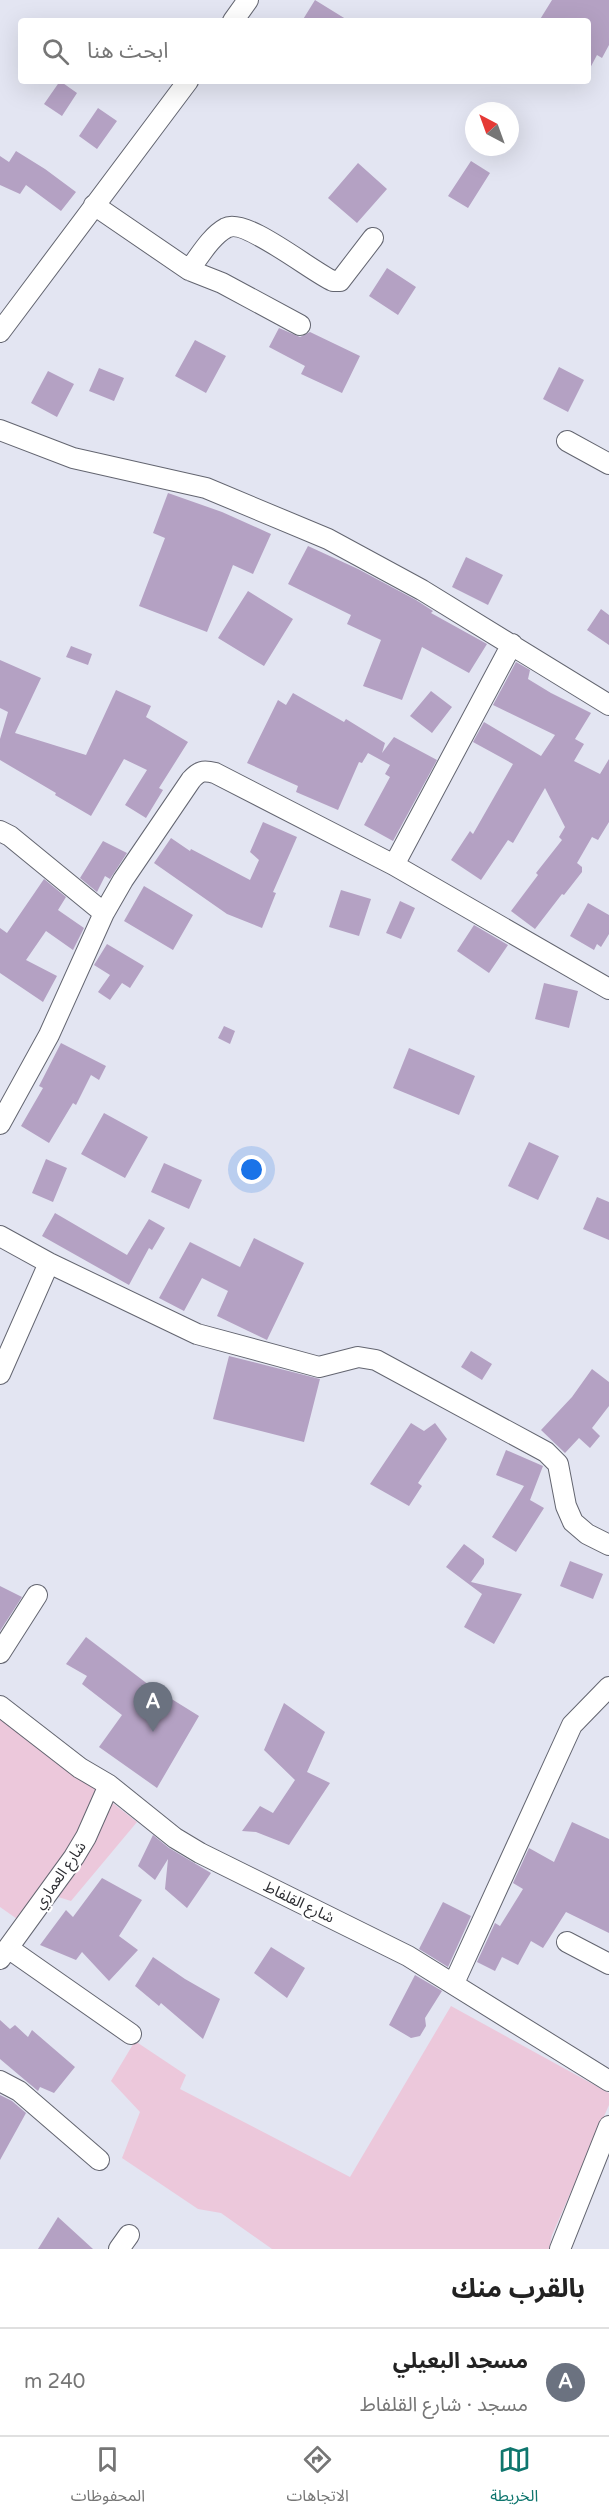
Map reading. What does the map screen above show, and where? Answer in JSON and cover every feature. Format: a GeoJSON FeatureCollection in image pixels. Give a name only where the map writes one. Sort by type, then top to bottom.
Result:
{"type":"FeatureCollection","features":[{"type":"Feature","properties":{"kind":"street"},"geometry":{"type":"LineString","coordinates":[[235,18],[248,0]]}},
{"type":"Feature","properties":{"kind":"street"},"geometry":{"type":"LineString","coordinates":[[0,332],[186,84]]}},
{"type":"Feature","properties":{"kind":"street"},"geometry":{"type":"LineString","coordinates":[[94,205],[189,270],[222,283],[300,325]]}},
{"type":"Feature","properties":{"kind":"street"},"geometry":{"type":"LineString","coordinates":[[189,270],[220,232],[229,226],[239,225],[333,281],[340,281],[373,238]]}},
{"type":"Feature","properties":{"kind":"street"},"geometry":{"type":"LineString","coordinates":[[0,430],[73,458],[197,486],[258,509],[349,550],[422,590],[609,705]]}},
{"type":"Feature","properties":{"kind":"street"},"geometry":{"type":"LineString","coordinates":[[567,441],[609,464]]}},
{"type":"Feature","properties":{"kind":"street"},"geometry":{"type":"LineString","coordinates":[[394,865],[512,644]]}},
{"type":"Feature","properties":{"kind":"street"},"geometry":{"type":"LineString","coordinates":[[0,1124],[48,1035],[104,913],[123,880],[191,780],[198,773],[205,771],[214,772],[394,865],[609,989]]}},
{"type":"Feature","properties":{"kind":"street"},"geometry":{"type":"LineString","coordinates":[[0,831],[10,836],[104,913]]}},
{"type":"Feature","properties":{"kind":"street"},"geometry":{"type":"LineString","coordinates":[[0,1236],[49,1263],[197,1334],[319,1367],[358,1357],[376,1360],[546,1452],[558,1464],[566,1506],[573,1522],[587,1534],[609,1545]]}},
{"type":"Feature","properties":{"kind":"street"},"geometry":{"type":"LineString","coordinates":[[0,1374],[49,1263]]}},
{"type":"Feature","properties":{"kind":"street"},"geometry":{"type":"LineString","coordinates":[[0,1653],[37,1595]]}},
{"type":"Feature","properties":{"kind":"street"},"geometry":{"type":"LineString","coordinates":[[454,1983],[572,1725],[609,1688]]}},
{"type":"Feature","properties":{"kind":"street","name":"شارع القلفاط"},"geometry":{"type":"LineString","coordinates":[[0,1706],[80,1768],[109,1785],[175,1838],[408,1956],[609,2081]]}},
{"type":"Feature","properties":{"kind":"street","name":"شارع العماري"},"geometry":{"type":"LineString","coordinates":[[4,1953],[74,1857],[86,1837],[109,1785]]}},
{"type":"Feature","properties":{"kind":"street"},"geometry":{"type":"LineString","coordinates":[[567,1942],[609,1964]]}},
{"type":"Feature","properties":{"kind":"street"},"geometry":{"type":"LineString","coordinates":[[4,1953],[131,2034]]}},
{"type":"Feature","properties":{"kind":"street"},"geometry":{"type":"LineString","coordinates":[[0,2081],[19,2091],[99,2160]]}},
{"type":"Feature","properties":{"kind":"street"},"geometry":{"type":"LineString","coordinates":[[560,2249],[609,2126]]}},
{"type":"Feature","properties":{"kind":"shaded area"},"geometry":{"type":"Polygon","coordinates":[[[0,1715],[137,1822],[71,1901],[39,1891],[20,1921],[0,1907],[0,1715]]]}},
{"type":"Feature","properties":{"kind":"shaded area"},"geometry":{"type":"Polygon","coordinates":[[[451,2006],[609,2093],[609,2105],[552,2235],[549,2249],[272,2249],[221,2213],[198,2209],[122,2158],[140,2112],[111,2081],[135,2041],[186,2075],[180,2089],[350,2177],[451,2006]]]}},
{"type":"Feature","properties":{"kind":"building"},"geometry":{"type":"Polygon","coordinates":[[[315,0],[344,18],[304,18],[315,0]]]}},
{"type":"Feature","properties":{"kind":"building"},"geometry":{"type":"Polygon","coordinates":[[[552,0],[609,0],[609,45],[602,58],[597,55],[591,66],[591,18],[541,18],[552,0]]]}},
{"type":"Feature","properties":{"kind":"building"},"geometry":{"type":"Polygon","coordinates":[[[58,84],[64,84],[77,93],[62,116],[44,104],[58,84]]]}},
{"type":"Feature","properties":{"kind":"building"},"geometry":{"type":"Polygon","coordinates":[[[98,108],[117,121],[97,149],[79,136],[98,108]]]}},
{"type":"Feature","properties":{"kind":"building"},"geometry":{"type":"Polygon","coordinates":[[[16,151],[76,192],[61,211],[26,185],[20,194],[0,185],[0,156],[9,162],[16,151]]]}},
{"type":"Feature","properties":{"kind":"building"},"geometry":{"type":"Polygon","coordinates":[[[471,161],[490,173],[468,208],[448,196],[471,161]]]}},
{"type":"Feature","properties":{"kind":"building"},"geometry":{"type":"Polygon","coordinates":[[[358,163],[387,189],[357,223],[328,198],[358,163]]]}},
{"type":"Feature","properties":{"kind":"building"},"geometry":{"type":"Polygon","coordinates":[[[387,268],[416,287],[398,315],[369,296],[387,268]]]}},
{"type":"Feature","properties":{"kind":"building"},"geometry":{"type":"Polygon","coordinates":[[[279,328],[300,337],[310,332],[360,356],[342,393],[301,374],[305,366],[269,347],[279,328]]]}},
{"type":"Feature","properties":{"kind":"building"},"geometry":{"type":"Polygon","coordinates":[[[195,340],[226,356],[206,393],[175,376],[195,340]]]}},
{"type":"Feature","properties":{"kind":"building"},"geometry":{"type":"Polygon","coordinates":[[[559,367],[584,380],[568,412],[543,399],[559,367]]]}},
{"type":"Feature","properties":{"kind":"building"},"geometry":{"type":"Polygon","coordinates":[[[99,368],[124,378],[114,401],[89,391],[99,368]]]}},
{"type":"Feature","properties":{"kind":"building"},"geometry":{"type":"Polygon","coordinates":[[[48,371],[74,384],[57,417],[31,403],[48,371]]]}},
{"type":"Feature","properties":{"kind":"building"},"geometry":{"type":"Polygon","coordinates":[[[168,493],[222,512],[271,534],[253,574],[233,565],[207,632],[139,606],[165,538],[153,533],[168,493]]]}},
{"type":"Feature","properties":{"kind":"building"},"geometry":{"type":"Polygon","coordinates":[[[308,546],[416,600],[433,611],[431,613],[487,644],[469,673],[422,647],[402,700],[363,686],[381,640],[347,624],[351,615],[288,584],[308,546]]]}},
{"type":"Feature","properties":{"kind":"building"},"geometry":{"type":"Polygon","coordinates":[[[466,557],[503,575],[488,605],[452,587],[466,557]]]}},
{"type":"Feature","properties":{"kind":"building"},"geometry":{"type":"Polygon","coordinates":[[[248,591],[293,619],[264,666],[218,638],[248,591]]]}},
{"type":"Feature","properties":{"kind":"building"},"geometry":{"type":"Polygon","coordinates":[[[601,609],[609,615],[609,645],[587,630],[601,609]]]}},
{"type":"Feature","properties":{"kind":"building"},"geometry":{"type":"Polygon","coordinates":[[[71,646],[92,654],[88,665],[66,657],[71,646]]]}},
{"type":"Feature","properties":{"kind":"building"},"geometry":{"type":"Polygon","coordinates":[[[0,660],[41,678],[15,733],[86,755],[116,690],[151,706],[146,717],[188,742],[159,788],[163,790],[146,818],[125,805],[147,770],[124,759],[91,816],[0,760],[0,739],[8,712],[0,708],[0,660]]]}},
{"type":"Feature","properties":{"kind":"building"},"geometry":{"type":"Polygon","coordinates":[[[516,662],[530,670],[528,679],[591,713],[575,739],[584,744],[574,761],[600,774],[609,759],[609,822],[598,840],[592,837],[577,863],[582,867],[582,872],[535,929],[511,911],[538,875],[536,873],[562,840],[559,837],[565,827],[545,788],[513,843],[508,840],[481,880],[451,860],[470,831],[473,834],[513,764],[473,742],[484,722],[541,756],[555,735],[493,705],[516,662]]]}},
{"type":"Feature","properties":{"kind":"building"},"geometry":{"type":"Polygon","coordinates":[[[431,691],[452,707],[432,733],[410,716],[431,691]]]}},
{"type":"Feature","properties":{"kind":"building"},"geometry":{"type":"Polygon","coordinates":[[[293,693],[344,722],[346,719],[385,743],[382,753],[394,737],[437,760],[393,841],[364,825],[390,777],[385,774],[390,765],[368,753],[362,763],[359,762],[338,810],[296,792],[298,786],[247,763],[278,700],[286,705],[293,693]]]}},
{"type":"Feature","properties":{"kind":"building"},"geometry":{"type":"Polygon","coordinates":[[[263,822],[297,837],[273,892],[276,893],[262,928],[227,914],[154,863],[171,838],[190,851],[191,849],[250,880],[259,860],[250,852],[263,822]]]}},
{"type":"Feature","properties":{"kind":"building"},"geometry":{"type":"Polygon","coordinates":[[[103,841],[127,853],[110,879],[105,876],[97,892],[80,878],[103,841]]]}},
{"type":"Feature","properties":{"kind":"building"},"geometry":{"type":"Polygon","coordinates":[[[44,879],[66,897],[58,910],[84,928],[73,950],[46,931],[26,960],[57,976],[43,1002],[0,973],[0,928],[7,933],[44,879]]]}},
{"type":"Feature","properties":{"kind":"building"},"geometry":{"type":"Polygon","coordinates":[[[144,886],[193,915],[173,950],[124,921],[144,886]]]}},
{"type":"Feature","properties":{"kind":"building"},"geometry":{"type":"Polygon","coordinates":[[[341,890],[371,899],[359,936],[329,927],[341,890]]]}},
{"type":"Feature","properties":{"kind":"building"},"geometry":{"type":"Polygon","coordinates":[[[400,901],[415,908],[401,939],[386,933],[400,901]]]}},
{"type":"Feature","properties":{"kind":"building"},"geometry":{"type":"Polygon","coordinates":[[[588,903],[609,915],[609,934],[601,947],[597,944],[594,950],[570,936],[588,903]]]}},
{"type":"Feature","properties":{"kind":"building"},"geometry":{"type":"Polygon","coordinates":[[[474,925],[508,945],[489,973],[457,951],[474,925]]]}},
{"type":"Feature","properties":{"kind":"building"},"geometry":{"type":"Polygon","coordinates":[[[107,944],[144,966],[130,988],[122,983],[110,1000],[98,992],[110,975],[94,965],[107,944]]]}},
{"type":"Feature","properties":{"kind":"building"},"geometry":{"type":"Polygon","coordinates":[[[544,983],[578,991],[569,1028],[535,1019],[544,983]]]}},
{"type":"Feature","properties":{"kind":"building"},"geometry":{"type":"Polygon","coordinates":[[[224,1026],[235,1031],[230,1044],[218,1038],[224,1026]]]}},
{"type":"Feature","properties":{"kind":"building"},"geometry":{"type":"Polygon","coordinates":[[[61,1043],[106,1066],[99,1080],[91,1075],[76,1105],[73,1103],[49,1143],[21,1126],[43,1088],[39,1086],[61,1043]]]}},
{"type":"Feature","properties":{"kind":"building"},"geometry":{"type":"Polygon","coordinates":[[[409,1048],[475,1076],[459,1115],[393,1088],[409,1048]]]}},
{"type":"Feature","properties":{"kind":"building"},"geometry":{"type":"Polygon","coordinates":[[[104,1113],[148,1137],[125,1178],[81,1154],[104,1113]]]}},
{"type":"Feature","properties":{"kind":"building"},"geometry":{"type":"Polygon","coordinates":[[[529,1142],[559,1156],[538,1200],[508,1186],[529,1142]]]}},
{"type":"Feature","properties":{"kind":"building"},"geometry":{"type":"Polygon","coordinates":[[[46,1159],[67,1168],[53,1202],[32,1193],[46,1159]]]}},
{"type":"Feature","properties":{"kind":"building"},"geometry":{"type":"Polygon","coordinates":[[[164,1163],[202,1180],[189,1209],[151,1192],[164,1163]]]}},
{"type":"Feature","properties":{"kind":"building"},"geometry":{"type":"Polygon","coordinates":[[[597,1197],[609,1202],[609,1240],[583,1229],[597,1197]]]}},
{"type":"Feature","properties":{"kind":"building"},"geometry":{"type":"Polygon","coordinates":[[[55,1213],[127,1255],[149,1219],[165,1228],[152,1250],[149,1248],[129,1285],[42,1236],[55,1213]]]}},
{"type":"Feature","properties":{"kind":"building"},"geometry":{"type":"Polygon","coordinates":[[[254,1238],[304,1263],[267,1340],[217,1316],[228,1291],[202,1278],[184,1311],[159,1298],[190,1242],[240,1267],[254,1238]]]}},
{"type":"Feature","properties":{"kind":"building"},"geometry":{"type":"Polygon","coordinates":[[[471,1351],[492,1364],[482,1380],[461,1367],[471,1351]]]}},
{"type":"Feature","properties":{"kind":"building"},"geometry":{"type":"Polygon","coordinates":[[[229,1356],[320,1379],[304,1442],[213,1419],[229,1356]]]}},
{"type":"Feature","properties":{"kind":"building"},"geometry":{"type":"Polygon","coordinates":[[[592,1369],[609,1382],[609,1406],[592,1428],[600,1436],[590,1448],[579,1438],[565,1453],[541,1430],[572,1397],[592,1369]]]}},
{"type":"Feature","properties":{"kind":"building"},"geometry":{"type":"Polygon","coordinates":[[[411,1423],[424,1431],[435,1423],[447,1439],[418,1483],[422,1486],[409,1506],[370,1484],[411,1423]]]}},
{"type":"Feature","properties":{"kind":"building"},"geometry":{"type":"Polygon","coordinates":[[[506,1450],[543,1466],[530,1500],[544,1508],[516,1552],[492,1537],[524,1486],[496,1475],[506,1450]]]}},
{"type":"Feature","properties":{"kind":"building"},"geometry":{"type":"Polygon","coordinates":[[[464,1544],[484,1559],[484,1564],[471,1582],[522,1594],[494,1644],[464,1627],[482,1594],[446,1567],[464,1544]]]}},
{"type":"Feature","properties":{"kind":"building"},"geometry":{"type":"Polygon","coordinates":[[[570,1561],[603,1574],[593,1599],[560,1586],[570,1561]]]}},
{"type":"Feature","properties":{"kind":"building"},"geometry":{"type":"Polygon","coordinates":[[[0,1586],[22,1597],[0,1631],[0,1586]]]}},
{"type":"Feature","properties":{"kind":"building"},"geometry":{"type":"Polygon","coordinates":[[[86,1637],[149,1685],[199,1716],[157,1788],[99,1747],[122,1715],[82,1684],[87,1676],[66,1664],[86,1637]]]}},
{"type":"Feature","properties":{"kind":"building"},"geometry":{"type":"Polygon","coordinates":[[[284,1703],[325,1732],[307,1772],[330,1783],[289,1845],[256,1832],[242,1831],[260,1806],[273,1813],[295,1780],[264,1750],[284,1703]]]}},
{"type":"Feature","properties":{"kind":"building"},"geometry":{"type":"Polygon","coordinates":[[[572,1822],[609,1839],[609,1933],[566,1912],[543,1948],[531,1941],[518,1965],[502,1957],[495,1971],[477,1962],[495,1923],[500,1926],[523,1889],[513,1883],[529,1848],[554,1862],[572,1822]]]}},
{"type":"Feature","properties":{"kind":"building"},"geometry":{"type":"Polygon","coordinates":[[[153,1835],[169,1848],[211,1873],[187,1908],[165,1889],[168,1859],[155,1880],[138,1866],[153,1835]]]}},
{"type":"Feature","properties":{"kind":"building"},"geometry":{"type":"Polygon","coordinates":[[[102,1878],[142,1900],[119,1936],[138,1950],[109,1981],[82,1952],[76,1960],[40,1945],[66,1910],[73,1917],[102,1878]]]}},
{"type":"Feature","properties":{"kind":"building"},"geometry":{"type":"Polygon","coordinates":[[[443,1902],[471,1916],[448,1967],[419,1949],[443,1902]]]}},
{"type":"Feature","properties":{"kind":"building"},"geometry":{"type":"Polygon","coordinates":[[[271,1947],[305,1968],[287,1998],[254,1973],[271,1947]]]}},
{"type":"Feature","properties":{"kind":"building"},"geometry":{"type":"Polygon","coordinates":[[[153,1957],[220,1999],[203,2039],[161,2003],[159,2006],[135,1986],[153,1957]]]}},
{"type":"Feature","properties":{"kind":"building"},"geometry":{"type":"Polygon","coordinates":[[[415,1975],[442,1991],[425,2018],[426,2026],[420,2036],[411,2038],[389,2025],[415,1975]]]}},
{"type":"Feature","properties":{"kind":"building"},"geometry":{"type":"Polygon","coordinates":[[[0,2020],[10,2029],[15,2025],[28,2037],[32,2030],[75,2067],[54,2093],[40,2087],[38,2091],[0,2059],[0,2020]]]}},
{"type":"Feature","properties":{"kind":"building"},"geometry":{"type":"Polygon","coordinates":[[[0,2095],[12,2101],[26,2113],[0,2160],[0,2095]]]}},
{"type":"Feature","properties":{"kind":"building"},"geometry":{"type":"Polygon","coordinates":[[[58,2217],[93,2249],[38,2249],[58,2217]]]}},
{"type":"Feature","properties":{"kind":"place","name":"مسجد البعيلي"},"geometry":{"type":"Point","coordinates":[153,1732]}}]}
